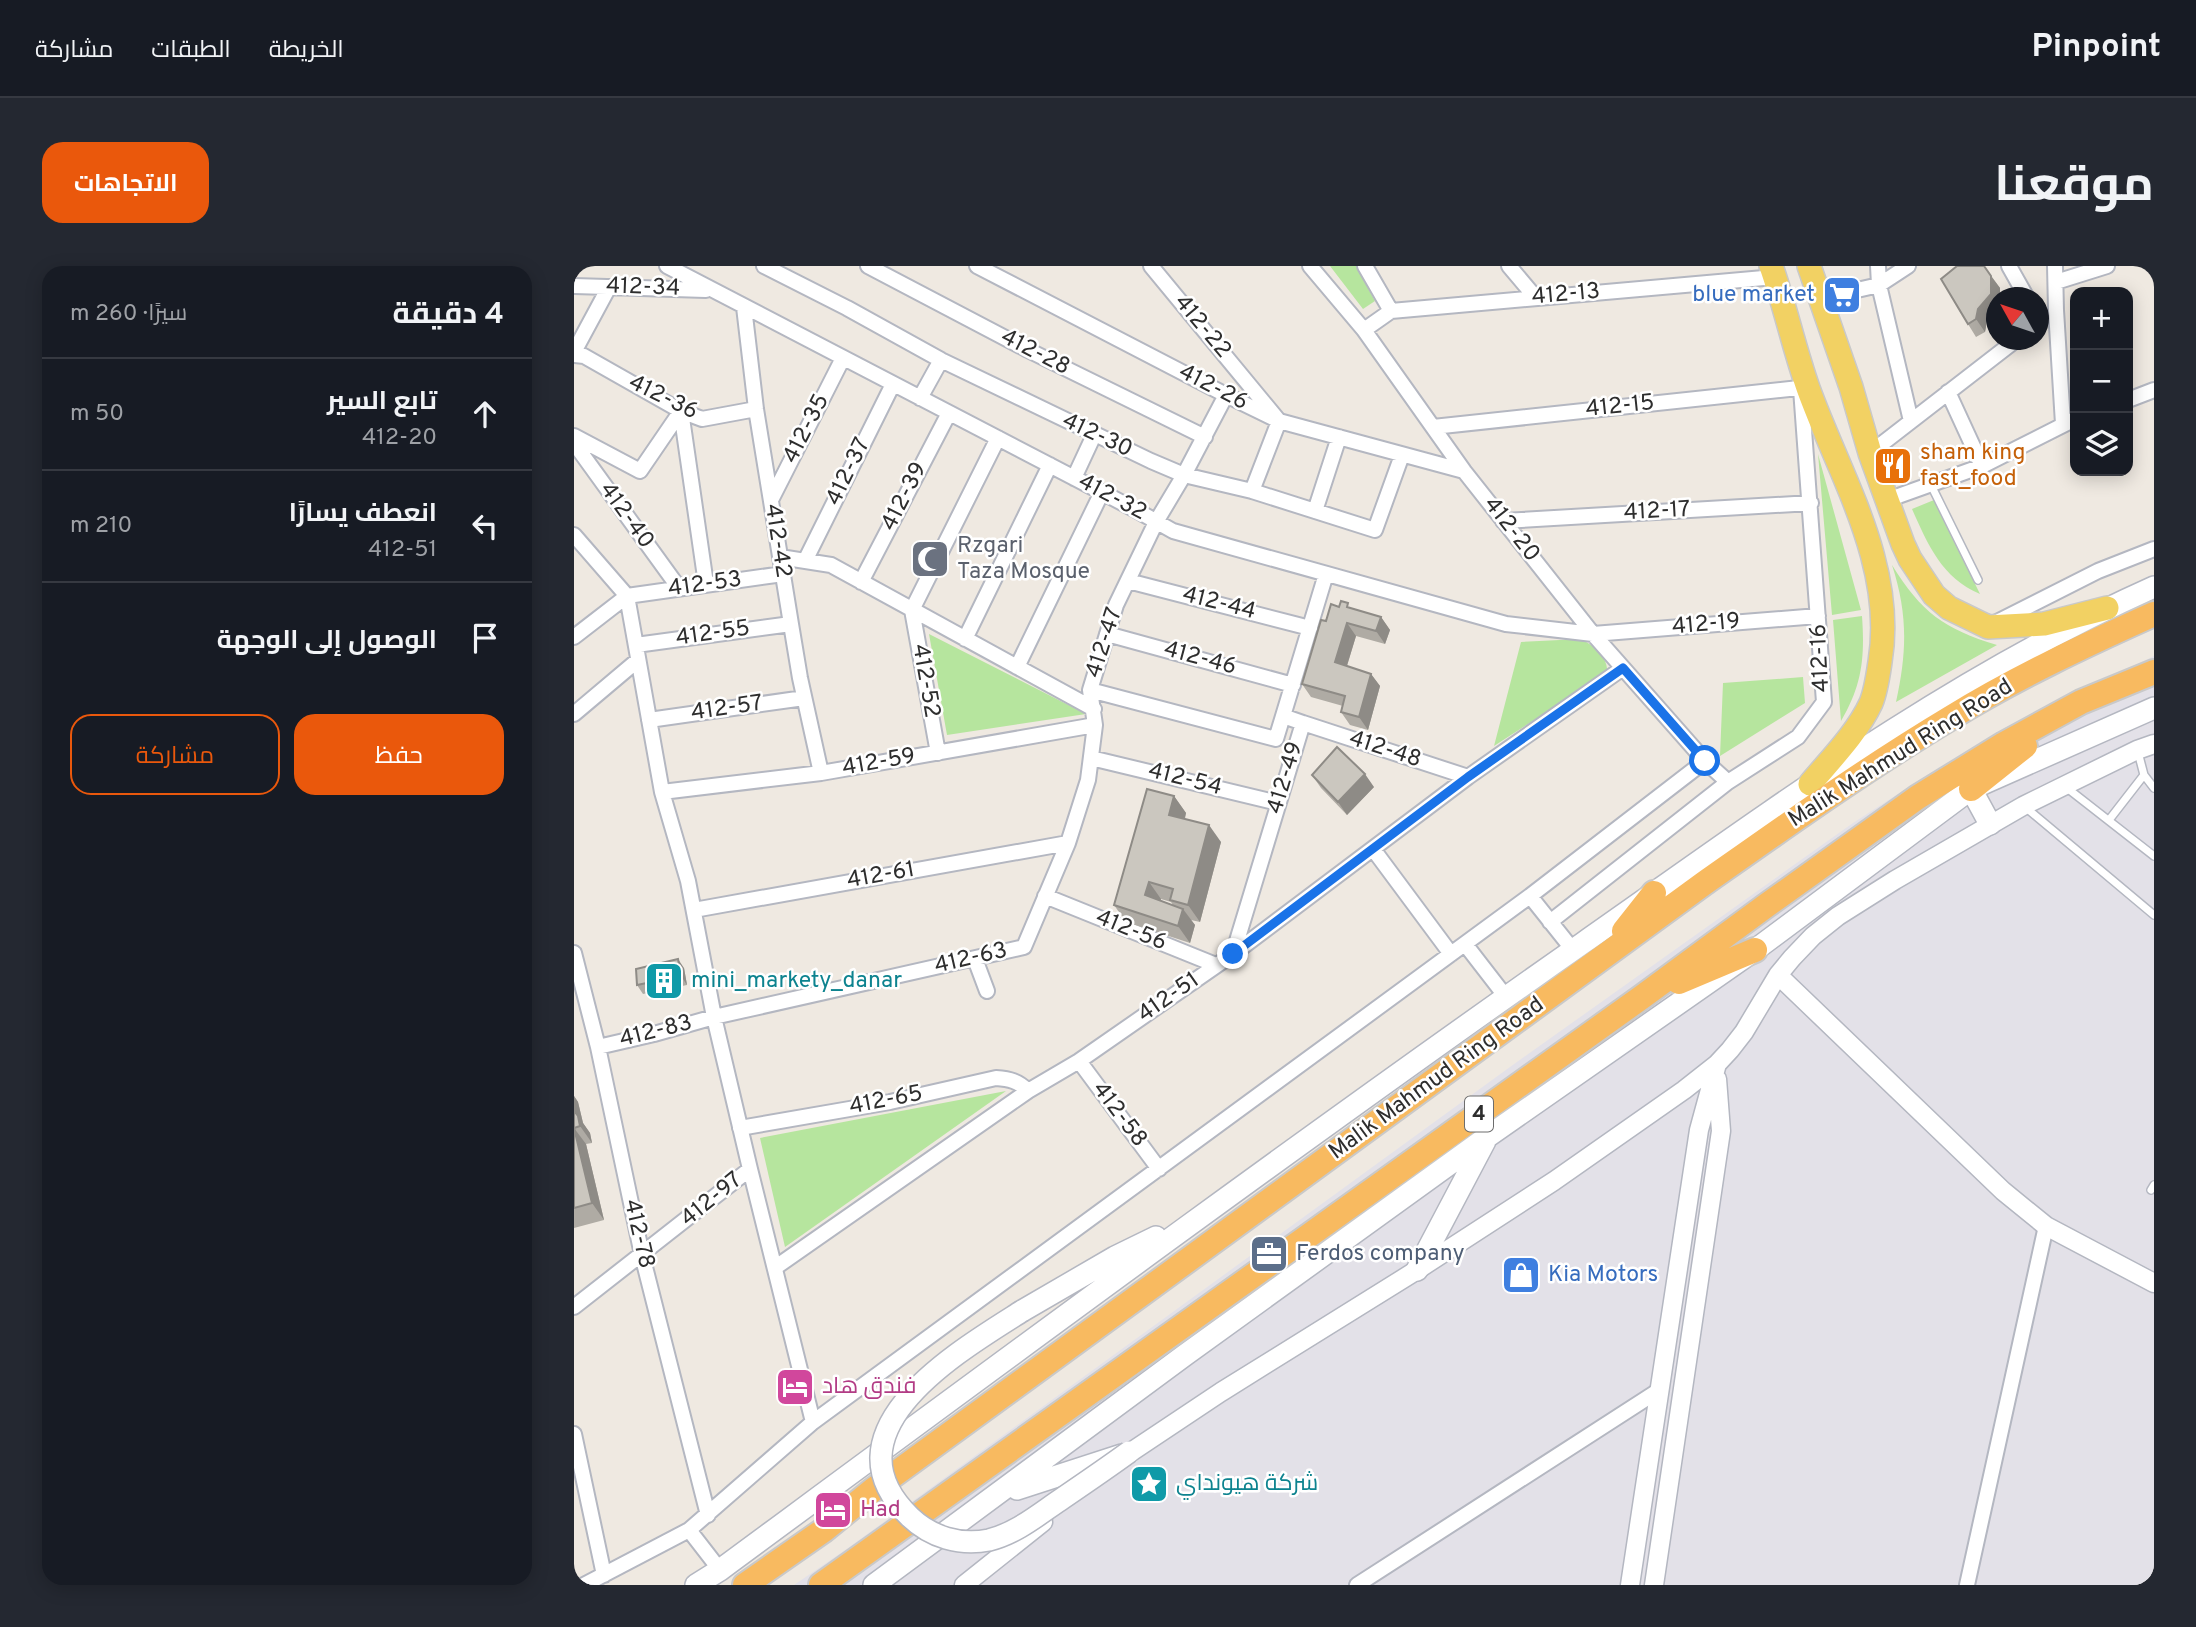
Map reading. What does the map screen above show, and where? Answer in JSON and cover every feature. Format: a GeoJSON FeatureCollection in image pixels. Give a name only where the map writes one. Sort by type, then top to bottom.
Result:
{"type":"FeatureCollection","features":[{"type":"Feature","properties":{"kind":"highway","name":"Malik Mahmud Ring Road"},"geometry":{"type":"LineString","coordinates":[[745,1585],[824,1530],[873,1490],[1751,850],[1916,738],[2023,677],[2154,614]]}},
{"type":"Feature","properties":{"kind":"highway","name":"Malik Mahmud Ring Road"},"geometry":{"type":"LineString","coordinates":[[821,1585],[1918,797],[2004,744],[2081,702],[2154,672]]}},
{"type":"Feature","properties":{"kind":"highway"},"geometry":{"type":"LineString","coordinates":[[1971,789],[2081,702]]}},
{"type":"Feature","properties":{"kind":"highway"},"geometry":{"type":"LineString","coordinates":[[1601,959],[1654,893]]}},
{"type":"Feature","properties":{"kind":"highway"},"geometry":{"type":"LineString","coordinates":[[1643,997],[1755,950]]}},
{"type":"Feature","properties":{"kind":"main road"},"geometry":{"type":"LineString","coordinates":[[1810,266],[1887,500],[1910,559],[1934,595],[1949,608],[1988,627],[2044,624],[2107,608]]}},
{"type":"Feature","properties":{"kind":"main road"},"geometry":{"type":"LineString","coordinates":[[1773,271],[1805,388],[1857,509],[1869,543],[1883,603],[1884,625],[1878,679],[1871,703],[1810,784]]}},
{"type":"Feature","properties":{"kind":"main road"},"geometry":{"type":"LineString","coordinates":[[1857,509],[1887,500]]}},
{"type":"Feature","properties":{"kind":"main road"},"geometry":{"type":"LineString","coordinates":[[696,1585],[1506,997],[1810,784],[1940,700],[2107,608],[2154,587]]}},
{"type":"Feature","properties":{"kind":"main road"},"geometry":{"type":"LineString","coordinates":[[874,1585],[902,1574],[998,1495],[1185,1355],[1487,1137],[1755,950],[1971,789],[2154,708]]}},
{"type":"Feature","properties":{"kind":"main road"},"geometry":{"type":"LineString","coordinates":[[1971,789],[1990,824]]}},
{"type":"Feature","properties":{"kind":"main road"},"geometry":{"type":"LineString","coordinates":[[1417,1270],[1487,1137]]}},
{"type":"Feature","properties":{"kind":"main road"},"geometry":{"type":"LineString","coordinates":[[1129,1452],[1028,1523],[1006,1534],[965,1542],[944,1538],[917,1523],[898,1503],[885,1478],[882,1457],[886,1432],[897,1410],[943,1365],[1022,1311],[1115,1257],[1206,1213]]}},
{"type":"Feature","properties":{"kind":"main road"},"geometry":{"type":"LineString","coordinates":[[998,1495],[1129,1452]]}},
{"type":"Feature","properties":{"kind":"street","name":"412-32"},"geometry":{"type":"LineString","coordinates":[[667,266],[1172,531],[1506,624],[1593,634]]}},
{"type":"Feature","properties":{"kind":"street","name":"412-30"},"geometry":{"type":"LineString","coordinates":[[764,266],[780,270],[941,360],[1094,435],[1184,475],[1252,491],[1375,530],[1402,455]]}},
{"type":"Feature","properties":{"kind":"street","name":"412-26"},"geometry":{"type":"LineString","coordinates":[[976,266],[1279,421],[1464,471]]}},
{"type":"Feature","properties":{"kind":"street"},"geometry":{"type":"LineString","coordinates":[[1006,266],[1009,284]]}},
{"type":"Feature","properties":{"kind":"street","name":"412-22"},"geometry":{"type":"LineString","coordinates":[[1151,266],[1279,421]]}},
{"type":"Feature","properties":{"kind":"street","name":"412-20"},"geometry":{"type":"LineString","coordinates":[[1310,266],[1364,330],[1464,471],[1593,634],[1705,761],[1728,782]]}},
{"type":"Feature","properties":{"kind":"street"},"geometry":{"type":"LineString","coordinates":[[1364,330],[1391,311],[1365,266]]}},
{"type":"Feature","properties":{"kind":"street"},"geometry":{"type":"LineString","coordinates":[[1509,266],[1536,298]]}},
{"type":"Feature","properties":{"kind":"street"},"geometry":{"type":"LineString","coordinates":[[1878,266],[1879,285],[1911,421]]}},
{"type":"Feature","properties":{"kind":"street"},"geometry":{"type":"LineString","coordinates":[[1822,298],[1879,285],[1908,266]]}},
{"type":"Feature","properties":{"kind":"street"},"geometry":{"type":"LineString","coordinates":[[2010,266],[2021,287]]}},
{"type":"Feature","properties":{"kind":"street"},"geometry":{"type":"LineString","coordinates":[[1887,500],[1982,466],[2069,421],[2055,266]]}},
{"type":"Feature","properties":{"kind":"street"},"geometry":{"type":"LineString","coordinates":[[2056,282],[2107,266]]}},
{"type":"Feature","properties":{"kind":"street","name":"412-28"},"geometry":{"type":"LineString","coordinates":[[872,267],[1028,350],[1205,437]]}},
{"type":"Feature","properties":{"kind":"street","name":"412-13"},"geometry":{"type":"LineString","coordinates":[[1391,311],[1536,298],[1773,271]]}},
{"type":"Feature","properties":{"kind":"street","name":"412-34"},"geometry":{"type":"LineString","coordinates":[[574,286],[711,290]]}},
{"type":"Feature","properties":{"kind":"street"},"geometry":{"type":"LineString","coordinates":[[574,354],[609,287]]}},
{"type":"Feature","properties":{"kind":"street","name":"412-42"},"geometry":{"type":"LineString","coordinates":[[744,307],[756,409],[791,624],[821,773]]}},
{"type":"Feature","properties":{"kind":"street"},"geometry":{"type":"LineString","coordinates":[[1870,453],[2002,350]]}},
{"type":"Feature","properties":{"kind":"street","name":"412-36"},"geometry":{"type":"LineString","coordinates":[[574,354],[584,356],[681,411],[702,419],[756,409]]}},
{"type":"Feature","properties":{"kind":"street","name":"412-35"},"geometry":{"type":"LineString","coordinates":[[771,500],[844,358]]}},
{"type":"Feature","properties":{"kind":"street"},"geometry":{"type":"LineString","coordinates":[[920,398],[941,360]]}},
{"type":"Feature","properties":{"kind":"street","name":"412-37"},"geometry":{"type":"LineString","coordinates":[[805,561],[893,384]]}},
{"type":"Feature","properties":{"kind":"street","name":"412-15"},"geometry":{"type":"LineString","coordinates":[[1433,427],[1805,388]]}},
{"type":"Feature","properties":{"kind":"street","name":"412-16"},"geometry":{"type":"LineString","coordinates":[[1550,922],[1728,782],[1798,737],[1824,702],[1805,388]]}},
{"type":"Feature","properties":{"kind":"street"},"geometry":{"type":"LineString","coordinates":[[2133,398],[2154,390]]}},
{"type":"Feature","properties":{"kind":"street"},"geometry":{"type":"LineString","coordinates":[[1948,392],[1982,466]]}},
{"type":"Feature","properties":{"kind":"street","name":"412-47"},"geometry":{"type":"LineString","coordinates":[[1024,947],[1068,843],[1088,780],[1095,725],[1090,690],[1116,605],[1156,522],[1226,395]]}},
{"type":"Feature","properties":{"kind":"street"},"geometry":{"type":"LineString","coordinates":[[574,436],[640,471],[681,411]]}},
{"type":"Feature","properties":{"kind":"street"},"geometry":{"type":"LineString","coordinates":[[681,411],[706,584]]}},
{"type":"Feature","properties":{"kind":"street","name":"412-39"},"geometry":{"type":"LineString","coordinates":[[861,582],[949,413]]}},
{"type":"Feature","properties":{"kind":"street"},"geometry":{"type":"LineString","coordinates":[[1252,491],[1279,421]]}},
{"type":"Feature","properties":{"kind":"street"},"geometry":{"type":"LineString","coordinates":[[1074,478],[1094,435]]}},
{"type":"Feature","properties":{"kind":"street"},"geometry":{"type":"LineString","coordinates":[[1315,511],[1339,437]]}},
{"type":"Feature","properties":{"kind":"street"},"geometry":{"type":"LineString","coordinates":[[912,610],[998,438]]}},
{"type":"Feature","properties":{"kind":"street","name":"412-40"},"geometry":{"type":"LineString","coordinates":[[574,443],[679,588]]}},
{"type":"Feature","properties":{"kind":"street"},"geometry":{"type":"LineString","coordinates":[[965,639],[1050,465]]}},
{"type":"Feature","properties":{"kind":"street"},"geometry":{"type":"LineString","coordinates":[[1017,667],[1102,492]]}},
{"type":"Feature","properties":{"kind":"street","name":"412-17"},"geometry":{"type":"LineString","coordinates":[[1503,521],[1811,503]]}},
{"type":"Feature","properties":{"kind":"street"},"geometry":{"type":"LineString","coordinates":[[575,539],[627,596],[662,792],[688,881],[714,1017],[813,1422]]}},
{"type":"Feature","properties":{"kind":"street"},"geometry":{"type":"LineString","coordinates":[[1988,627],[2098,571],[2154,549]]}},
{"type":"Feature","properties":{"kind":"street"},"geometry":{"type":"LineString","coordinates":[[780,557],[831,565],[1094,709]]}},
{"type":"Feature","properties":{"kind":"street","name":"412-53"},"geometry":{"type":"LineString","coordinates":[[627,596],[783,573]]}},
{"type":"Feature","properties":{"kind":"street","name":"412-49"},"geometry":{"type":"LineString","coordinates":[[1233,954],[1303,723],[1283,716],[1326,574]]}},
{"type":"Feature","properties":{"kind":"street","name":"412-44"},"geometry":{"type":"LineString","coordinates":[[1128,580],[1310,628]]}},
{"type":"Feature","properties":{"kind":"street"},"geometry":{"type":"LineString","coordinates":[[574,637],[627,596]]}},
{"type":"Feature","properties":{"kind":"street","name":"412-52"},"geometry":{"type":"LineString","coordinates":[[912,610],[939,753]]}},
{"type":"Feature","properties":{"kind":"street","name":"412-19"},"geometry":{"type":"LineString","coordinates":[[1593,634],[1818,616]]}},
{"type":"Feature","properties":{"kind":"street","name":"412-55"},"geometry":{"type":"LineString","coordinates":[[636,645],[791,624]]}},
{"type":"Feature","properties":{"kind":"street","name":"412-46"},"geometry":{"type":"LineString","coordinates":[[1107,634],[1293,685]]}},
{"type":"Feature","properties":{"kind":"street"},"geometry":{"type":"LineString","coordinates":[[574,715],[638,660]]}},
{"type":"Feature","properties":{"kind":"street","name":"412-51"},"geometry":{"type":"LineString","coordinates":[[776,1267],[1028,1091],[1079,1061],[1233,954],[1468,777],[1623,668]]}},
{"type":"Feature","properties":{"kind":"street"},"geometry":{"type":"LineString","coordinates":[[1090,690],[1296,745]]}},
{"type":"Feature","properties":{"kind":"street","name":"412-57"},"geometry":{"type":"LineString","coordinates":[[649,720],[804,698]]}},
{"type":"Feature","properties":{"kind":"street"},"geometry":{"type":"LineString","coordinates":[[1276,739],[1283,716]]}},
{"type":"Feature","properties":{"kind":"street","name":"412-48"},"geometry":{"type":"LineString","coordinates":[[1303,723],[1468,777]]}},
{"type":"Feature","properties":{"kind":"street","name":"412-59"},"geometry":{"type":"LineString","coordinates":[[662,792],[821,773],[1095,725]]}},
{"type":"Feature","properties":{"kind":"street"},"geometry":{"type":"LineString","coordinates":[[967,1584],[1129,1452],[1554,1181],[1684,1090],[1717,1064],[1744,1032],[1778,975],[1813,936],[1838,916],[1990,824],[2064,785],[2146,747]]}},
{"type":"Feature","properties":{"kind":"street","name":"412-54"},"geometry":{"type":"LineString","coordinates":[[1091,758],[1279,803]]}},
{"type":"Feature","properties":{"kind":"street"},"geometry":{"type":"LineString","coordinates":[[584,1585],[689,1530],[813,1422],[1530,896],[1705,761]]}},
{"type":"Feature","properties":{"kind":"street","name":"412-61"},"geometry":{"type":"LineString","coordinates":[[694,910],[1068,843]]}},
{"type":"Feature","properties":{"kind":"street"},"geometry":{"type":"LineString","coordinates":[[1373,849],[1451,954]]}},
{"type":"Feature","properties":{"kind":"street","name":"412-56"},"geometry":{"type":"LineString","coordinates":[[1045,896],[1216,965]]}},
{"type":"Feature","properties":{"kind":"street"},"geometry":{"type":"LineString","coordinates":[[1530,896],[1573,950]]}},
{"type":"Feature","properties":{"kind":"street"},"geometry":{"type":"LineString","coordinates":[[1465,944],[1506,997]]}},
{"type":"Feature","properties":{"kind":"street","name":"412-63"},"geometry":{"type":"LineString","coordinates":[[714,1017],[1024,947]]}},
{"type":"Feature","properties":{"kind":"street","name":"412-78"},"geometry":{"type":"LineString","coordinates":[[574,953],[598,1047],[642,1255],[708,1514]]}},
{"type":"Feature","properties":{"kind":"street"},"geometry":{"type":"LineString","coordinates":[[975,959],[987,991]]}},
{"type":"Feature","properties":{"kind":"street"},"geometry":{"type":"LineString","coordinates":[[1778,975],[2003,1191],[2046,1226],[2154,1283]]}},
{"type":"Feature","properties":{"kind":"street","name":"412-83"},"geometry":{"type":"LineString","coordinates":[[598,1047],[714,1017]]}},
{"type":"Feature","properties":{"kind":"street","name":"412-58"},"geometry":{"type":"LineString","coordinates":[[1079,1061],[1158,1169]]}},
{"type":"Feature","properties":{"kind":"street"},"geometry":{"type":"LineString","coordinates":[[1630,1585],[1699,1130],[1717,1064]]}},
{"type":"Feature","properties":{"kind":"street"},"geometry":{"type":"LineString","coordinates":[[1654,1585],[1721,1131],[1717,1064]]}},
{"type":"Feature","properties":{"kind":"street","name":"412-65"},"geometry":{"type":"LineString","coordinates":[[740,1128],[890,1102],[996,1078],[1012,1079],[1028,1091]]}},
{"type":"Feature","properties":{"kind":"street"},"geometry":{"type":"LineString","coordinates":[[1699,1130],[1721,1131]]}},
{"type":"Feature","properties":{"kind":"street","name":"412-97"},"geometry":{"type":"LineString","coordinates":[[574,1307],[750,1169]]}},
{"type":"Feature","properties":{"kind":"street"},"geometry":{"type":"LineString","coordinates":[[1967,1585],[2046,1226]]}},
{"type":"Feature","properties":{"kind":"street"},"geometry":{"type":"LineString","coordinates":[[1357,1585],[1661,1389]]}},
{"type":"Feature","properties":{"kind":"street"},"geometry":{"type":"LineString","coordinates":[[575,1440],[604,1575]]}},
{"type":"Feature","properties":{"kind":"street"},"geometry":{"type":"LineString","coordinates":[[689,1530],[720,1570]]}},
{"type":"Feature","properties":{"kind":"lane"},"geometry":{"type":"LineString","coordinates":[[1931,484],[1978,580]]}},
{"type":"Feature","properties":{"kind":"lane"},"geometry":{"type":"LineString","coordinates":[[2109,820],[2144,775],[2146,747]]}},
{"type":"Feature","properties":{"kind":"lane"},"geometry":{"type":"LineString","coordinates":[[2144,775],[2154,789]]}},
{"type":"Feature","properties":{"kind":"lane"},"geometry":{"type":"LineString","coordinates":[[2064,785],[2154,856]]}},
{"type":"Feature","properties":{"kind":"lane"},"geometry":{"type":"LineString","coordinates":[[2023,806],[2154,915]]}},
{"type":"Feature","properties":{"kind":"shaded area"},"geometry":{"type":"Polygon","coordinates":[[[2154,656],[2154,1585],[794,1585],[1510,1067],[1853,823],[1938,768],[2028,716],[2154,656]]]}},
{"type":"Feature","properties":{"kind":"green space"},"geometry":{"type":"Polygon","coordinates":[[[1330,266],[1356,266],[1375,301],[1363,309],[1330,266]]]}},
{"type":"Feature","properties":{"kind":"green space"},"geometry":{"type":"Polygon","coordinates":[[[1818,454],[1861,610],[1832,615],[1818,454]]]}},
{"type":"Feature","properties":{"kind":"green space"},"geometry":{"type":"Polygon","coordinates":[[[1934,500],[1980,594],[1946,570],[1924,535],[1912,509],[1934,500]]]}},
{"type":"Feature","properties":{"kind":"green space"},"geometry":{"type":"Polygon","coordinates":[[[1892,565],[1913,595],[1935,617],[1962,632],[1997,645],[1896,702],[1904,633],[1901,600],[1892,565]]]}},
{"type":"Feature","properties":{"kind":"green space"},"geometry":{"type":"Polygon","coordinates":[[[1862,616],[1863,645],[1858,683],[1841,721],[1833,620],[1862,616]]]}},
{"type":"Feature","properties":{"kind":"green space"},"geometry":{"type":"Polygon","coordinates":[[[929,634],[1086,714],[947,735],[929,634]]]}},
{"type":"Feature","properties":{"kind":"green space"},"geometry":{"type":"Polygon","coordinates":[[[1580,639],[1599,652],[1607,667],[1607,673],[1494,746],[1521,642],[1580,639]]]}},
{"type":"Feature","properties":{"kind":"green space"},"geometry":{"type":"Polygon","coordinates":[[[1803,677],[1805,703],[1720,756],[1723,683],[1803,677]]]}},
{"type":"Feature","properties":{"kind":"green space"},"geometry":{"type":"Polygon","coordinates":[[[1006,1091],[785,1247],[760,1138],[1006,1091]]]}},
{"type":"Feature","properties":{"kind":"building"},"geometry":{"type":"Polygon","coordinates":[[[1957,266],[1984,266],[1991,276],[1991,287],[1986,287],[1986,300],[1978,309],[1976,319],[1968,324],[1941,279],[1957,266]]]}},
{"type":"Feature","properties":{"kind":"building"},"geometry":{"type":"Polygon","coordinates":[[[1341,601],[1348,603],[1347,607],[1381,617],[1376,631],[1347,623],[1335,662],[1371,674],[1359,717],[1341,712],[1345,696],[1302,684],[1321,620],[1326,621],[1331,604],[1339,607],[1341,601]]]}},
{"type":"Feature","properties":{"kind":"building"},"geometry":{"type":"Polygon","coordinates":[[[1337,747],[1365,774],[1338,802],[1312,775],[1337,747]]]}},
{"type":"Feature","properties":{"kind":"building"},"geometry":{"type":"Polygon","coordinates":[[[1147,789],[1174,796],[1169,815],[1209,825],[1188,905],[1170,900],[1173,889],[1149,882],[1145,895],[1183,909],[1178,926],[1114,905],[1147,789]]]}},
{"type":"Feature","properties":{"kind":"building"},"geometry":{"type":"Polygon","coordinates":[[[678,959],[681,976],[637,985],[636,969],[678,959]]]}},
{"type":"Feature","properties":{"kind":"building"},"geometry":{"type":"Polygon","coordinates":[[[574,1111],[580,1126],[574,1128],[574,1111]]]}},
{"type":"Feature","properties":{"kind":"building"},"geometry":{"type":"Polygon","coordinates":[[[574,1128],[592,1203],[574,1208],[574,1128]]]}},
{"type":"Feature","properties":{"kind":"place","name":"blue market"},"geometry":{"type":"Point","coordinates":[1842,295]}},
{"type":"Feature","properties":{"kind":"place","name":"sham king fast_food"},"geometry":{"type":"Point","coordinates":[1893,466]}},
{"type":"Feature","properties":{"kind":"place","name":"Rzgari Taza Mosque"},"geometry":{"type":"Point","coordinates":[930,559]}},
{"type":"Feature","properties":{"kind":"place","name":"mini_markety_danar"},"geometry":{"type":"Point","coordinates":[664,981]}},
{"type":"Feature","properties":{"kind":"place","name":"Ferdos company"},"geometry":{"type":"Point","coordinates":[1269,1254]}},
{"type":"Feature","properties":{"kind":"place","name":"Kia Motors"},"geometry":{"type":"Point","coordinates":[1521,1275]}},
{"type":"Feature","properties":{"kind":"place","name":"فندق هاد"},"geometry":{"type":"Point","coordinates":[795,1387]}},
{"type":"Feature","properties":{"kind":"place","name":"شركة هيونداي"},"geometry":{"type":"Point","coordinates":[1149,1484]}},
{"type":"Feature","properties":{"kind":"place","name":"Had"},"geometry":{"type":"Point","coordinates":[833,1510]}},
{"type":"Feature","properties":{"kind":"route"},"geometry":{"type":"LineString","coordinates":[[1233,954],[1468,777],[1623,668],[1705,761]]}}]}
